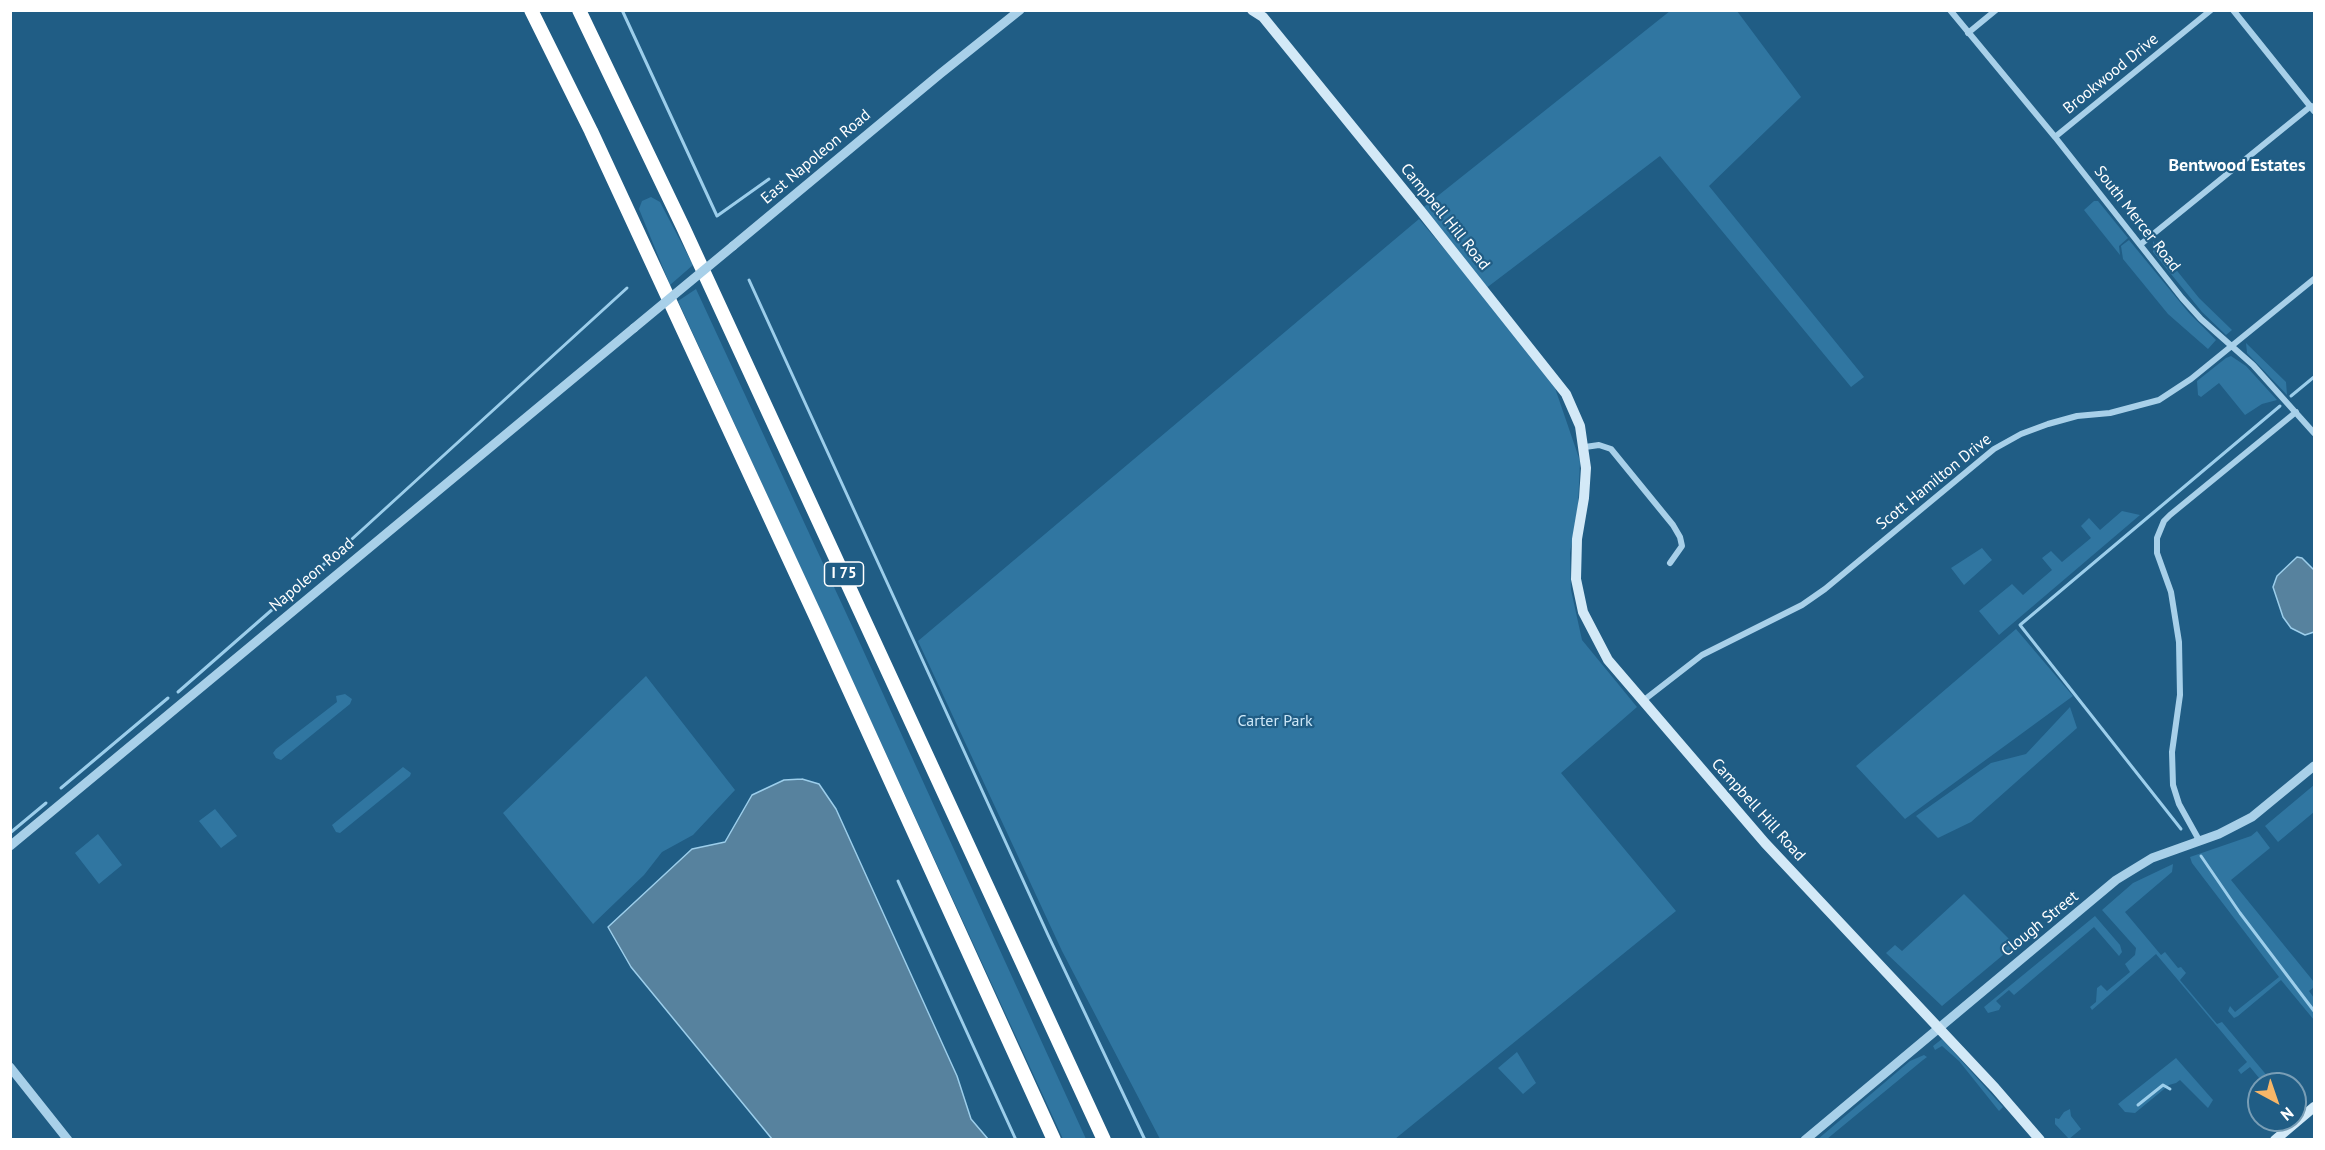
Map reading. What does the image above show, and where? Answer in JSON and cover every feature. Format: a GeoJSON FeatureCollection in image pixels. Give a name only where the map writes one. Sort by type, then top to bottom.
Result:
{"type":"FeatureCollection","features":[{"type":"Feature","properties":{"kind":"highway","name":"I 75"},"geometry":{"type":"LineString","coordinates":[[531,10],[591,131],[816,617],[1054,1140]]}},
{"type":"Feature","properties":{"kind":"highway","name":"I 75"},"geometry":{"type":"LineString","coordinates":[[579,10],[688,238],[1104,1140]]}},
{"type":"Feature","properties":{"kind":"main road","name":"Campbell Hill Road"},"geometry":{"type":"LineString","coordinates":[[1252,10],[1262,14],[1554,377],[1576,413],[1585,447],[1586,477],[1575,559],[1580,599],[1591,630],[1608,660],[1765,843],[1939,1027],[2040,1140]]}},
{"type":"Feature","properties":{"kind":"main road"},"geometry":{"type":"LineString","coordinates":[[2275,1140],[2314,1107]]}},
{"type":"Feature","properties":{"kind":"street","name":"East Napoleon Road"},"geometry":{"type":"LineString","coordinates":[[634,328],[1020,10]]}},
{"type":"Feature","properties":{"kind":"street","name":"South Mercer Road"},"geometry":{"type":"LineString","coordinates":[[1950,10],[2055,137],[2182,298],[2201,319],[2253,365],[2314,433]]}},
{"type":"Feature","properties":{"kind":"street"},"geometry":{"type":"LineString","coordinates":[[1968,33],[1996,10]]}},
{"type":"Feature","properties":{"kind":"street","name":"Brookwood Drive"},"geometry":{"type":"LineString","coordinates":[[2055,137],[2211,10]]}},
{"type":"Feature","properties":{"kind":"street"},"geometry":{"type":"LineString","coordinates":[[2141,244],[2313,109],[2233,10]]}},
{"type":"Feature","properties":{"kind":"street","name":"Scott Hamilton Drive"},"geometry":{"type":"LineString","coordinates":[[1644,700],[1702,655],[1802,605],[1824,590],[1994,448],[2021,434],[2048,424],[2077,417],[2110,413],[2159,399],[2191,379],[2314,279]]}},
{"type":"Feature","properties":{"kind":"street","name":"Napoleon Road"},"geometry":{"type":"LineString","coordinates":[[10,846],[634,328]]}},
{"type":"Feature","properties":{"kind":"street"},"geometry":{"type":"LineString","coordinates":[[2199,840],[2179,804],[2173,785],[2172,752],[2180,695],[2179,642],[2171,592],[2157,553],[2157,538],[2164,521],[2170,515],[2296,412]]}},
{"type":"Feature","properties":{"kind":"street"},"geometry":{"type":"LineString","coordinates":[[1585,447],[1599,446],[1611,449],[1673,525],[1682,546],[1670,563]]}},
{"type":"Feature","properties":{"kind":"street","name":"Clough Street"},"geometry":{"type":"LineString","coordinates":[[1804,1140],[2116,880],[2151,858],[2252,818],[2314,766]]}},
{"type":"Feature","properties":{"kind":"street"},"geometry":{"type":"LineString","coordinates":[[10,1067],[68,1140]]}},
{"type":"Feature","properties":{"kind":"green space"},"geometry":{"type":"Polygon","coordinates":[[[1670,11],[1737,11],[1801,97],[1709,186],[1864,377],[1851,387],[1660,156],[1485,289],[1420,210],[1670,11]]]}},
{"type":"Feature","properties":{"kind":"green space"},"geometry":{"type":"Polygon","coordinates":[[[651,197],[660,202],[693,265],[670,285],[639,209],[642,201],[651,197]]]}},
{"type":"Feature","properties":{"kind":"green space"},"geometry":{"type":"Polygon","coordinates":[[[2094,201],[2098,201],[2128,238],[2119,246],[2120,255],[2084,210],[2094,201]]]}},
{"type":"Feature","properties":{"kind":"green space","name":"Carter Park"},"geometry":{"type":"Polygon","coordinates":[[[1419,219],[1505,321],[1555,388],[1580,461],[1578,506],[1570,553],[1571,590],[1582,640],[1637,707],[1561,773],[1676,911],[1395,1139],[1160,1139],[1062,951],[918,641],[1419,219]]]}},
{"type":"Feature","properties":{"kind":"green space"},"geometry":{"type":"Polygon","coordinates":[[[2129,240],[2189,313],[2216,340],[2208,349],[2168,314],[2123,259],[2121,246],[2129,240]]]}},
{"type":"Feature","properties":{"kind":"green space"},"geometry":{"type":"Polygon","coordinates":[[[2153,241],[2199,298],[2232,330],[2226,335],[2202,312],[2153,252],[2153,241]]]}},
{"type":"Feature","properties":{"kind":"green space"},"geometry":{"type":"Polygon","coordinates":[[[696,289],[1086,1139],[1063,1139],[678,301],[696,289]]]}},
{"type":"Feature","properties":{"kind":"green space"},"geometry":{"type":"Polygon","coordinates":[[[2246,343],[2286,382],[2287,395],[2247,353],[2246,343]]]}},
{"type":"Feature","properties":{"kind":"green space"},"geometry":{"type":"Polygon","coordinates":[[[2231,356],[2246,366],[2277,400],[2262,404],[2245,415],[2219,383],[2201,397],[2198,395],[2197,381],[2231,356]]]}},
{"type":"Feature","properties":{"kind":"green space"},"geometry":{"type":"Polygon","coordinates":[[[2122,511],[2140,515],[1999,635],[1979,611],[2012,584],[2023,595],[2052,570],[2042,558],[2051,551],[2062,562],[2091,538],[2081,526],[2089,518],[2100,530],[2122,511]]]}},
{"type":"Feature","properties":{"kind":"green space"},"geometry":{"type":"Polygon","coordinates":[[[1982,548],[1992,560],[1964,585],[1951,568],[1982,548]]]}},
{"type":"Feature","properties":{"kind":"green space"},"geometry":{"type":"Polygon","coordinates":[[[2016,629],[2073,696],[1905,819],[1856,766],[2016,629]]]}},
{"type":"Feature","properties":{"kind":"green space"},"geometry":{"type":"Polygon","coordinates":[[[646,676],[735,790],[693,835],[662,852],[644,875],[593,924],[503,813],[646,676]]]}},
{"type":"Feature","properties":{"kind":"green space"},"geometry":{"type":"Polygon","coordinates":[[[345,694],[352,699],[350,704],[281,760],[276,758],[273,753],[276,749],[337,702],[336,696],[345,694]]]}},
{"type":"Feature","properties":{"kind":"green space"},"geometry":{"type":"Polygon","coordinates":[[[2070,707],[2077,728],[1971,822],[1938,838],[1916,816],[1991,763],[2026,754],[2070,707]]]}},
{"type":"Feature","properties":{"kind":"green space"},"geometry":{"type":"Polygon","coordinates":[[[403,767],[411,773],[410,776],[340,833],[336,832],[332,825],[403,767]]]}},
{"type":"Feature","properties":{"kind":"green space"},"geometry":{"type":"Polygon","coordinates":[[[2314,785],[2314,812],[2278,842],[2265,826],[2314,785]]]}},
{"type":"Feature","properties":{"kind":"green space"},"geometry":{"type":"Polygon","coordinates":[[[215,809],[237,836],[221,848],[199,821],[215,809]]]}},
{"type":"Feature","properties":{"kind":"green space"},"geometry":{"type":"Polygon","coordinates":[[[2257,831],[2270,848],[2231,880],[2314,982],[2314,987],[2309,991],[2314,998],[2314,1020],[2281,980],[2238,1016],[2234,1018],[2228,1011],[2230,1006],[2235,1012],[2279,977],[2192,863],[2190,857],[2251,836],[2257,831]]]}},
{"type":"Feature","properties":{"kind":"green space"},"geometry":{"type":"Polygon","coordinates":[[[98,834],[122,865],[99,884],[75,853],[98,834]]]}},
{"type":"Feature","properties":{"kind":"green space"},"geometry":{"type":"Polygon","coordinates":[[[2173,864],[2172,872],[2125,912],[2161,955],[2165,952],[2178,968],[2181,967],[2186,973],[2180,980],[2217,1024],[2222,1022],[2264,1072],[2254,1072],[2250,1067],[2241,1074],[2238,1070],[2247,1062],[2156,954],[2092,1010],[2090,1007],[2096,1002],[2097,988],[2101,985],[2107,991],[2130,972],[2125,964],[2135,955],[2136,948],[2102,910],[2133,883],[2173,864]]]}},
{"type":"Feature","properties":{"kind":"green space"},"geometry":{"type":"Polygon","coordinates":[[[1964,894],[2015,945],[1942,1006],[1886,953],[1895,945],[1902,951],[1964,894]]]}},
{"type":"Feature","properties":{"kind":"green space"},"geometry":{"type":"Polygon","coordinates":[[[2095,916],[2120,945],[2122,952],[2119,956],[2094,927],[2014,995],[2009,990],[1996,1001],[2001,1006],[1999,1010],[1988,1013],[1984,1007],[2095,916]]]}},
{"type":"Feature","properties":{"kind":"green space"},"geometry":{"type":"Polygon","coordinates":[[[1942,1039],[2003,1107],[1999,1111],[1959,1061],[1942,1046],[1935,1050],[1933,1046],[1942,1039]]]}},
{"type":"Feature","properties":{"kind":"green space"},"geometry":{"type":"Polygon","coordinates":[[[1517,1052],[1536,1083],[1523,1094],[1498,1068],[1517,1052]]]}},
{"type":"Feature","properties":{"kind":"green space"},"geometry":{"type":"Polygon","coordinates":[[[1924,1055],[1927,1057],[1827,1139],[1818,1139],[1910,1061],[1924,1055]]]}},
{"type":"Feature","properties":{"kind":"green space"},"geometry":{"type":"Polygon","coordinates":[[[2176,1058],[2213,1100],[2208,1108],[2180,1080],[2169,1085],[2135,1113],[2125,1112],[2118,1104],[2176,1058]]]}},
{"type":"Feature","properties":{"kind":"green space"},"geometry":{"type":"Polygon","coordinates":[[[2070,1109],[2071,1116],[2081,1129],[2069,1139],[2055,1124],[2055,1118],[2059,1119],[2064,1112],[2070,1109]]]}},
{"type":"Feature","properties":{"kind":"shaded area"},"geometry":{"type":"Polygon","coordinates":[[[2297,557],[2302,558],[2314,570],[2314,632],[2305,635],[2291,628],[2283,617],[2273,587],[2277,576],[2297,557]]]}},
{"type":"Feature","properties":{"kind":"shaded area"},"geometry":{"type":"Polygon","coordinates":[[[802,779],[819,784],[836,809],[957,1076],[971,1119],[988,1139],[772,1139],[631,967],[608,927],[692,849],[725,842],[752,795],[784,780],[802,779]]]}},
{"type":"Feature","properties":{"kind":"waterway"},"geometry":{"type":"LineString","coordinates":[[622,10],[717,216],[769,179]]}},
{"type":"Feature","properties":{"kind":"waterway"},"geometry":{"type":"LineString","coordinates":[[749,280],[1048,935],[1145,1140]]}},
{"type":"Feature","properties":{"kind":"waterway"},"geometry":{"type":"LineString","coordinates":[[352,539],[627,288]]}},
{"type":"Feature","properties":{"kind":"waterway"},"geometry":{"type":"LineString","coordinates":[[2291,396],[2314,377]]}},
{"type":"Feature","properties":{"kind":"waterway"},"geometry":{"type":"LineString","coordinates":[[2181,829],[2020,625],[2280,406]]}},
{"type":"Feature","properties":{"kind":"waterway"},"geometry":{"type":"LineString","coordinates":[[178,692],[338,552]]}},
{"type":"Feature","properties":{"kind":"waterway"},"geometry":{"type":"LineString","coordinates":[[61,788],[168,698]]}},
{"type":"Feature","properties":{"kind":"waterway"},"geometry":{"type":"LineString","coordinates":[[10,833],[46,803]]}},
{"type":"Feature","properties":{"kind":"waterway"},"geometry":{"type":"LineString","coordinates":[[2201,856],[2240,913],[2314,1011]]}},
{"type":"Feature","properties":{"kind":"waterway"},"geometry":{"type":"LineString","coordinates":[[898,881],[1016,1140]]}},
{"type":"Feature","properties":{"kind":"waterway"},"geometry":{"type":"LineString","coordinates":[[2138,1105],[2163,1085],[2170,1089]]}},
{"type":"Feature","properties":{"kind":"district","name":"Bentwood Estates"},"geometry":{"type":"Point","coordinates":[2237,166]}}]}
